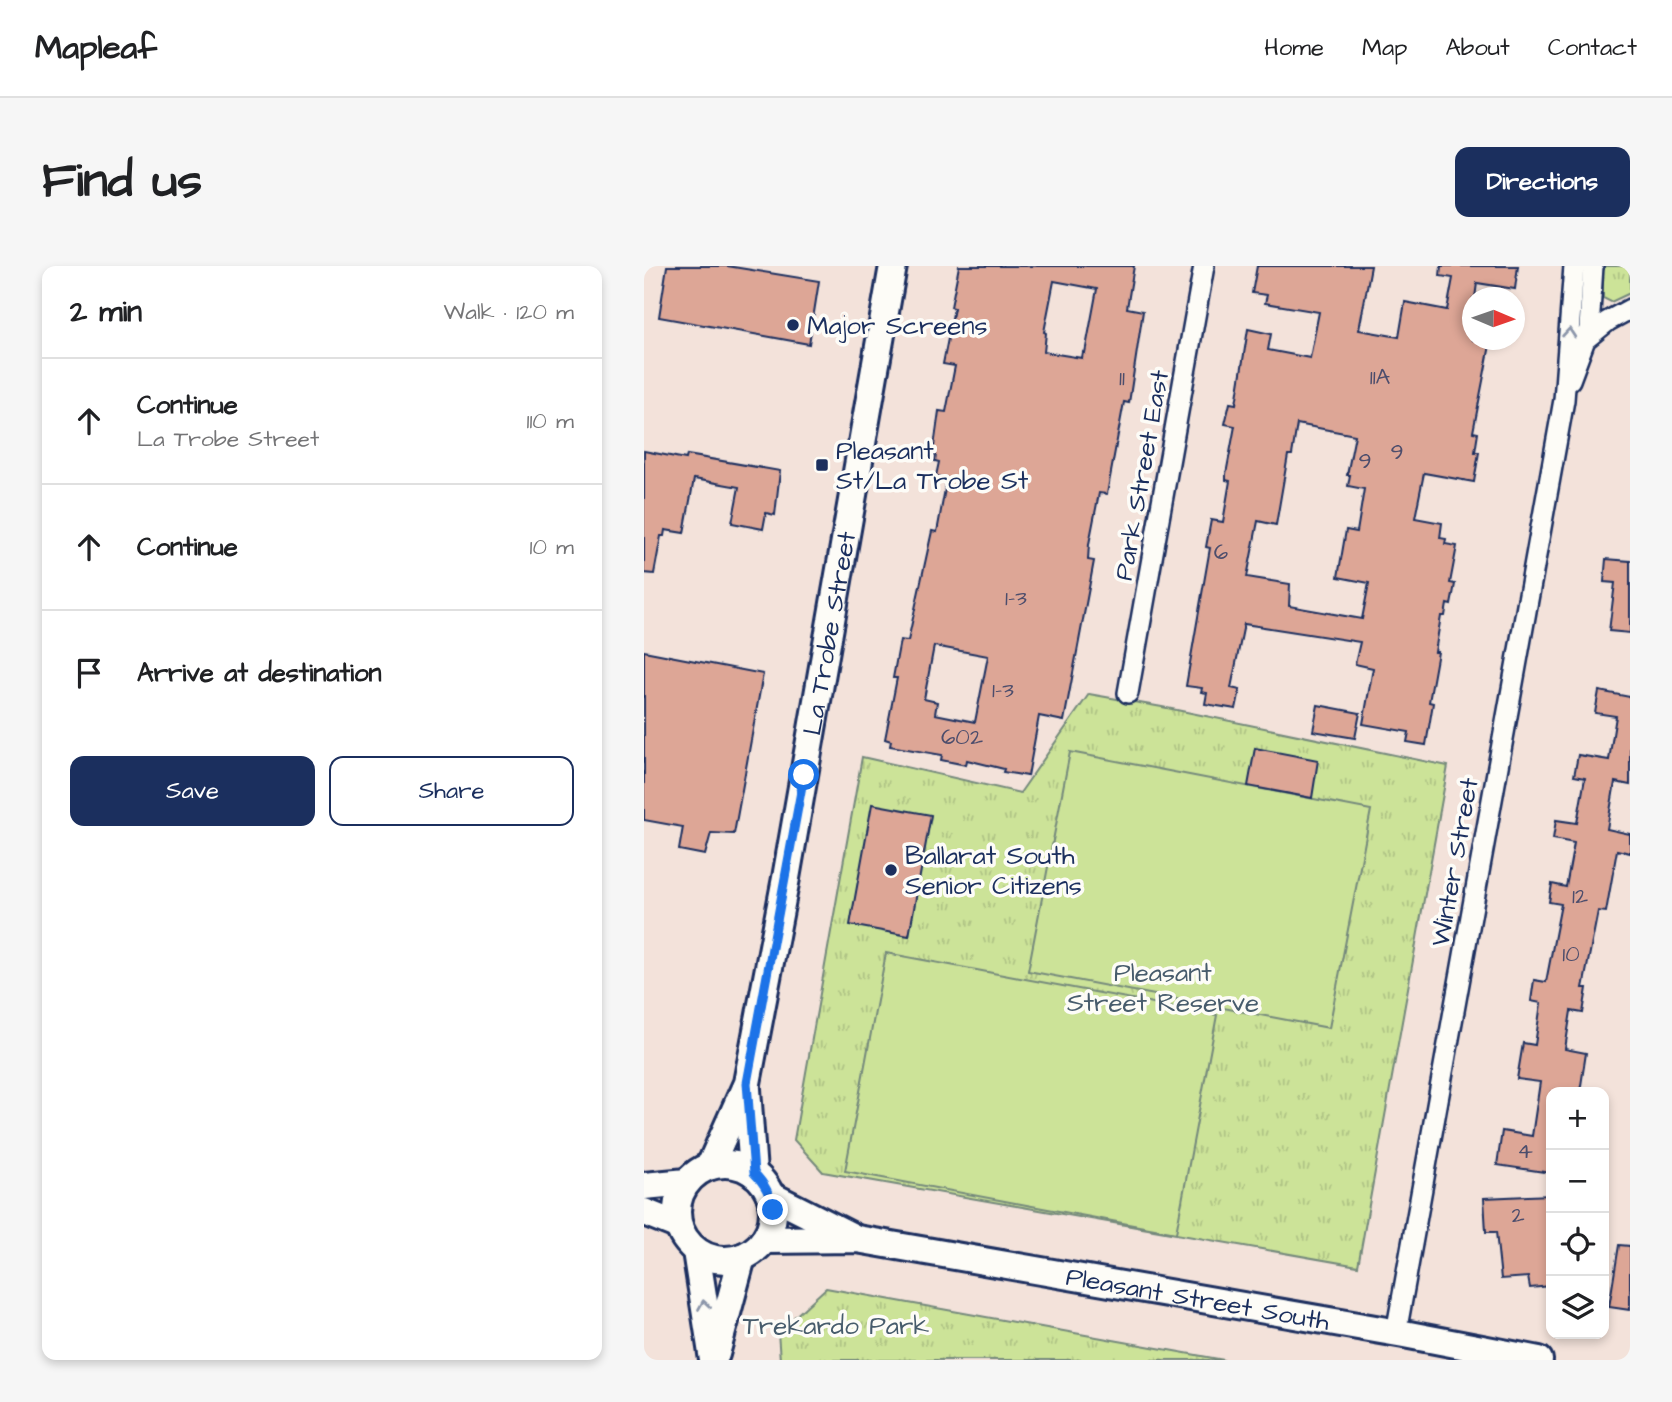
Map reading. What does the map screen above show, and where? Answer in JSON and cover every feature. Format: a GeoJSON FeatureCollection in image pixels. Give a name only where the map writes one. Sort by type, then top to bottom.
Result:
{"type":"FeatureCollection","features":[{"type":"Feature","properties":{"kind":"main road","name":"La Trobe Street"},"geometry":{"type":"LineString","coordinates":[[710,1166],[747,1083],[786,878],[893,266]]}},
{"type":"Feature","properties":{"kind":"main road","name":"La Trobe Street"},"geometry":{"type":"LineString","coordinates":[[747,1083],[754,1173]]}},
{"type":"Feature","properties":{"kind":"main road"},"geometry":{"type":"LineString","coordinates":[[725,1163],[740,1166],[754,1173],[770,1195],[773,1210],[771,1226],[754,1251],[742,1257],[726,1261],[710,1258],[688,1244],[678,1226],[678,1203],[687,1182],[710,1166],[725,1163]]}},
{"type":"Feature","properties":{"kind":"main road"},"geometry":{"type":"LineString","coordinates":[[644,1186],[687,1182]]}},
{"type":"Feature","properties":{"kind":"main road","name":"Pleasant Street South"},"geometry":{"type":"LineString","coordinates":[[770,1195],[857,1239]]}},
{"type":"Feature","properties":{"kind":"main road"},"geometry":{"type":"LineString","coordinates":[[644,1212],[678,1226]]}},
{"type":"Feature","properties":{"kind":"main road","name":"Pleasant Street South"},"geometry":{"type":"LineString","coordinates":[[764,1240],[857,1239],[1539,1360]]}},
{"type":"Feature","properties":{"kind":"main road"},"geometry":{"type":"LineString","coordinates":[[696,1251],[714,1360]]}},
{"type":"Feature","properties":{"kind":"main road"},"geometry":{"type":"LineString","coordinates":[[714,1360],[742,1257]]}},
{"type":"Feature","properties":{"kind":"street","name":"Park Street East"},"geometry":{"type":"LineString","coordinates":[[1128,693],[1204,266]]}},
{"type":"Feature","properties":{"kind":"street","name":"Winter Street"},"geometry":{"type":"LineString","coordinates":[[1396,1333],[1564,400],[1574,266]]}},
{"type":"Feature","properties":{"kind":"street","name":"Winter Street"},"geometry":{"type":"LineString","coordinates":[[1564,400],[1591,320],[1593,266]]}},
{"type":"Feature","properties":{"kind":"street"},"geometry":{"type":"LineString","coordinates":[[1587,338],[1608,321],[1630,309]]}},
{"type":"Feature","properties":{"kind":"green space"},"geometry":{"type":"Polygon","coordinates":[[[1603,266],[1630,266],[1630,293],[1611,302],[1603,298],[1603,266]]]}},
{"type":"Feature","properties":{"kind":"green space","name":"Pleasant Street Reserve"},"geometry":{"type":"Polygon","coordinates":[[[1089,694],[1448,766],[1358,1266],[823,1172],[794,1140],[862,757],[1020,793],[1089,694]]]}},
{"type":"Feature","properties":{"kind":"green space"},"geometry":{"type":"Polygon","coordinates":[[[1070,752],[1371,810],[1329,1028],[1028,971],[1070,752]]]}},
{"type":"Feature","properties":{"kind":"green space"},"geometry":{"type":"Polygon","coordinates":[[[886,953],[1217,1015],[1176,1233],[845,1171],[886,953]]]}},
{"type":"Feature","properties":{"kind":"green space","name":"Trekardo Park"},"geometry":{"type":"Polygon","coordinates":[[[826,1288],[1224,1360],[780,1360],[778,1332],[826,1288]]]}},
{"type":"Feature","properties":{"kind":"building"},"geometry":{"type":"Polygon","coordinates":[[[667,266],[727,266],[819,281],[809,344],[659,317],[667,266]]]}},
{"type":"Feature","properties":{"kind":"building"},"geometry":{"type":"Polygon","coordinates":[[[959,266],[1134,266],[1127,308],[1143,311],[1129,403],[1124,402],[1107,494],[1099,493],[1089,544],[1088,560],[1094,561],[1064,721],[1039,716],[1028,776],[1003,772],[1004,769],[967,760],[966,765],[941,760],[942,755],[890,746],[891,741],[885,739],[897,678],[893,678],[900,640],[908,641],[932,531],[937,532],[947,478],[936,476],[939,462],[935,461],[936,455],[933,454],[939,411],[946,412],[955,366],[943,364],[954,308],[951,307],[959,266]],[[1054,281],[1044,332],[1044,352],[1082,358],[1097,289],[1054,281]],[[934,646],[924,699],[937,702],[935,714],[975,722],[988,656],[934,646]]]}},
{"type":"Feature","properties":{"kind":"building"},"geometry":{"type":"Polygon","coordinates":[[[1257,266],[1371,266],[1359,330],[1399,337],[1405,302],[1447,310],[1453,278],[1440,276],[1441,266],[1518,266],[1515,287],[1477,283],[1476,287],[1462,287],[1462,350],[1489,350],[1473,432],[1478,433],[1475,452],[1479,452],[1474,482],[1424,473],[1415,518],[1442,523],[1440,538],[1446,539],[1445,544],[1457,546],[1450,583],[1455,584],[1451,605],[1447,604],[1445,616],[1441,616],[1435,652],[1438,652],[1429,702],[1433,703],[1426,745],[1407,742],[1409,732],[1363,724],[1373,668],[1355,664],[1360,642],[1244,624],[1231,688],[1240,690],[1236,709],[1205,704],[1207,693],[1201,692],[1202,688],[1186,686],[1210,548],[1206,547],[1211,520],[1223,522],[1230,481],[1226,480],[1226,474],[1235,426],[1225,424],[1230,403],[1236,404],[1248,329],[1271,334],[1268,350],[1310,358],[1319,312],[1265,303],[1267,295],[1252,293],[1257,266]],[[1297,424],[1292,455],[1288,455],[1276,525],[1258,521],[1247,577],[1290,584],[1289,606],[1362,619],[1369,583],[1338,577],[1346,530],[1357,532],[1364,489],[1348,486],[1350,475],[1347,475],[1355,435],[1297,424]]]}},
{"type":"Feature","properties":{"kind":"building"},"geometry":{"type":"Polygon","coordinates":[[[644,451],[686,459],[687,455],[780,471],[775,515],[766,513],[763,529],[732,523],[739,487],[694,479],[684,533],[665,530],[664,536],[661,536],[654,574],[644,573],[644,451]]]}},
{"type":"Feature","properties":{"kind":"building"},"geometry":{"type":"Polygon","coordinates":[[[1606,559],[1630,561],[1630,633],[1609,631],[1615,583],[1604,582],[1606,559]]]}},
{"type":"Feature","properties":{"kind":"building"},"geometry":{"type":"Polygon","coordinates":[[[644,651],[763,674],[734,834],[711,833],[705,855],[679,850],[683,827],[644,820],[644,651]]]}},
{"type":"Feature","properties":{"kind":"building"},"geometry":{"type":"Polygon","coordinates":[[[1599,691],[1630,697],[1630,785],[1615,782],[1607,829],[1630,834],[1630,853],[1617,850],[1606,912],[1598,911],[1583,988],[1587,988],[1583,1013],[1571,1011],[1565,1049],[1586,1053],[1581,1087],[1546,1087],[1546,1172],[1497,1165],[1502,1131],[1532,1136],[1540,1082],[1517,1079],[1523,1043],[1535,1045],[1541,1003],[1531,1001],[1534,980],[1546,982],[1561,904],[1549,902],[1552,884],[1566,887],[1574,843],[1553,839],[1556,820],[1577,823],[1585,778],[1574,776],[1578,755],[1609,760],[1616,716],[1595,713],[1599,691]]]}},
{"type":"Feature","properties":{"kind":"building"},"geometry":{"type":"Polygon","coordinates":[[[1318,705],[1360,713],[1355,738],[1313,731],[1318,705]]]}},
{"type":"Feature","properties":{"kind":"building"},"geometry":{"type":"Polygon","coordinates":[[[1255,748],[1318,760],[1312,798],[1248,786],[1255,748]]]}},
{"type":"Feature","properties":{"kind":"building","name":"Ballarat South Senior Citizens"},"geometry":{"type":"Polygon","coordinates":[[[872,804],[931,815],[909,936],[850,925],[872,804]]]}},
{"type":"Feature","properties":{"kind":"building"},"geometry":{"type":"Polygon","coordinates":[[[1546,1195],[1546,1286],[1530,1288],[1528,1277],[1501,1279],[1496,1232],[1486,1232],[1484,1198],[1546,1195]]]}},
{"type":"Feature","properties":{"kind":"building"},"geometry":{"type":"Polygon","coordinates":[[[1619,1245],[1630,1246],[1630,1310],[1609,1307],[1619,1245]]]}},
{"type":"Feature","properties":{"kind":"place","name":"Major Screens"},"geometry":{"type":"Point","coordinates":[793,325]}},
{"type":"Feature","properties":{"kind":"place","name":"Pleasant St/La Trobe St"},"geometry":{"type":"Point","coordinates":[822,465]}},
{"type":"Feature","properties":{"kind":"place","name":"Ballarat South Senior Citizens"},"geometry":{"type":"Point","coordinates":[891,870]}},
{"type":"Feature","properties":{"kind":"route"},"geometry":{"type":"LineString","coordinates":[[773,1210],[770,1195],[754,1173],[747,1083],[804,775]]}}]}
